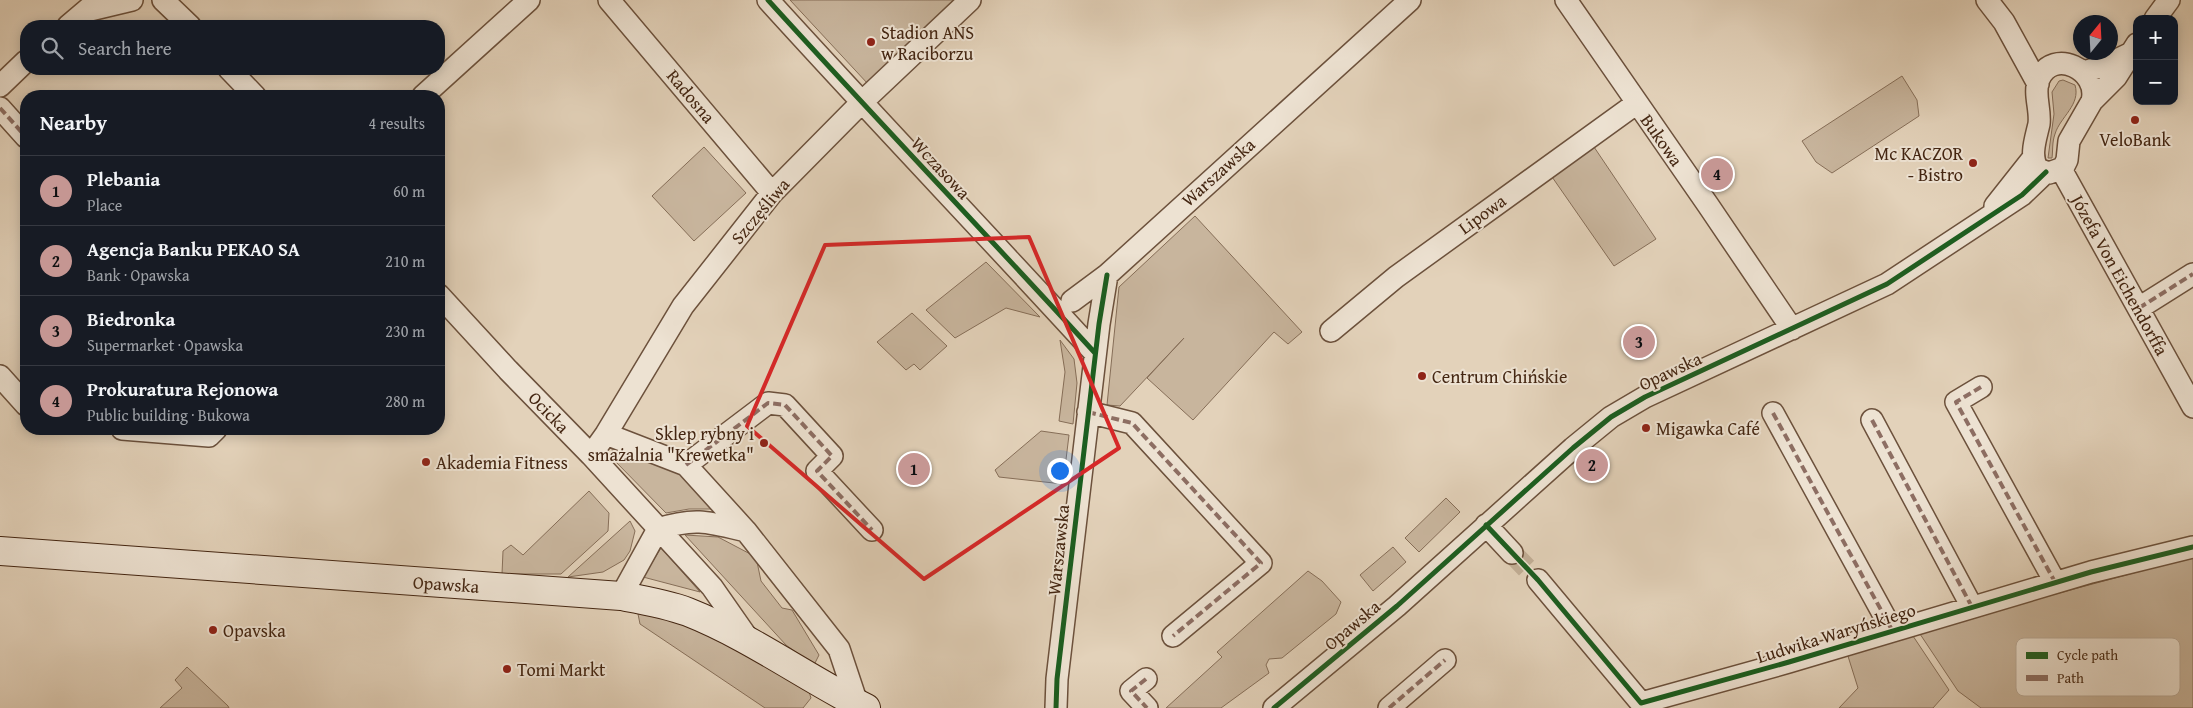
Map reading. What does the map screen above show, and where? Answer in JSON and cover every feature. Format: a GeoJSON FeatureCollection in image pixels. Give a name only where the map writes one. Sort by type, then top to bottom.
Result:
{"type":"FeatureCollection","features":[{"type":"Feature","properties":{"kind":"main road","name":"Opawska"},"geometry":{"type":"LineString","coordinates":[[0,551],[621,596],[686,612],[749,640],[857,706]]}},
{"type":"Feature","properties":{"kind":"street"},"geometry":{"type":"LineString","coordinates":[[74,20],[91,4],[132,0]]}},
{"type":"Feature","properties":{"kind":"street"},"geometry":{"type":"LineString","coordinates":[[430,90],[529,0]]}},
{"type":"Feature","properties":{"kind":"street","name":"Radosna"},"geometry":{"type":"LineString","coordinates":[[609,0],[772,193]]}},
{"type":"Feature","properties":{"kind":"street","name":"Wczasowa"},"geometry":{"type":"LineString","coordinates":[[768,0],[861,103],[1050,302],[1095,353]]}},
{"type":"Feature","properties":{"kind":"street","name":"Szczęśliwa"},"geometry":{"type":"LineString","coordinates":[[591,455],[606,434],[683,306],[772,193],[861,103],[970,0]]}},
{"type":"Feature","properties":{"kind":"street","name":"Warszawska"},"geometry":{"type":"LineString","coordinates":[[1056,708],[1057,679],[1095,353],[1106,276],[1187,200],[1410,0]]}},
{"type":"Feature","properties":{"kind":"street","name":"Bukowa"},"geometry":{"type":"LineString","coordinates":[[1566,0],[1792,329]]}},
{"type":"Feature","properties":{"kind":"street"},"geometry":{"type":"LineString","coordinates":[[1988,0],[2004,22],[2038,84]]}},
{"type":"Feature","properties":{"kind":"street"},"geometry":{"type":"LineString","coordinates":[[2158,15],[2169,0]]}},
{"type":"Feature","properties":{"kind":"street"},"geometry":{"type":"LineString","coordinates":[[162,2],[183,20]]}},
{"type":"Feature","properties":{"kind":"street"},"geometry":{"type":"LineString","coordinates":[[2004,22],[2039,54],[2060,64]]}},
{"type":"Feature","properties":{"kind":"street","name":"Opawska"},"geometry":{"type":"LineString","coordinates":[[2083,72],[2104,66],[2133,49]]}},
{"type":"Feature","properties":{"kind":"street","name":"Opawska"},"geometry":{"type":"LineString","coordinates":[[1274,708],[1397,606],[1486,525],[1611,417],[1645,397],[1887,284],[1986,217],[2047,166],[2067,160],[2069,141],[2092,101],[2116,77],[2133,49]]}},
{"type":"Feature","properties":{"kind":"street"},"geometry":{"type":"LineString","coordinates":[[2038,84],[2045,70],[2051,66],[2060,64],[2073,65],[2083,72],[2092,87],[2092,101]]}},
{"type":"Feature","properties":{"kind":"street"},"geometry":{"type":"LineString","coordinates":[[0,86],[20,67]]}},
{"type":"Feature","properties":{"kind":"street"},"geometry":{"type":"LineString","coordinates":[[235,75],[249,90]]}},
{"type":"Feature","properties":{"kind":"street","name":"Opawska"},"geometry":{"type":"LineString","coordinates":[[2038,84],[2047,166]]}},
{"type":"Feature","properties":{"kind":"street","name":"Lipowa"},"geometry":{"type":"LineString","coordinates":[[1331,331],[1396,277],[1637,103]]}},
{"type":"Feature","properties":{"kind":"street"},"geometry":{"type":"LineString","coordinates":[[0,108],[20,130]]}},
{"type":"Feature","properties":{"kind":"street","name":"Józefa Von Eichendorffa"},"geometry":{"type":"LineString","coordinates":[[2047,166],[2139,308],[2193,407]]}},
{"type":"Feature","properties":{"kind":"street"},"geometry":{"type":"LineString","coordinates":[[2139,308],[2193,274]]}},
{"type":"Feature","properties":{"kind":"street"},"geometry":{"type":"LineString","coordinates":[[1050,302],[1072,300],[1106,276]]}},
{"type":"Feature","properties":{"kind":"street"},"geometry":{"type":"LineString","coordinates":[[1072,300],[1100,314]]}},
{"type":"Feature","properties":{"kind":"street","name":"Ocicka"},"geometry":{"type":"LineString","coordinates":[[445,302],[508,370],[591,455],[712,587],[749,640]]}},
{"type":"Feature","properties":{"kind":"street"},"geometry":{"type":"LineString","coordinates":[[1067,322],[1100,314]]}},
{"type":"Feature","properties":{"kind":"street"},"geometry":{"type":"LineString","coordinates":[[0,376],[20,399]]}},
{"type":"Feature","properties":{"kind":"street"},"geometry":{"type":"LineString","coordinates":[[1981,387],[1956,402],[2055,582]]}},
{"type":"Feature","properties":{"kind":"street"},"geometry":{"type":"LineString","coordinates":[[686,466],[768,403],[785,405],[832,456],[817,471],[872,530]]}},
{"type":"Feature","properties":{"kind":"street"},"geometry":{"type":"LineString","coordinates":[[1088,412],[1132,423],[1261,563],[1173,636]]}},
{"type":"Feature","properties":{"kind":"street"},"geometry":{"type":"LineString","coordinates":[[1773,413],[1892,630]]}},
{"type":"Feature","properties":{"kind":"street"},"geometry":{"type":"LineString","coordinates":[[1872,420],[1972,607]]}},
{"type":"Feature","properties":{"kind":"street"},"geometry":{"type":"LineString","coordinates":[[606,434],[686,466],[746,531],[839,649],[857,706]]}},
{"type":"Feature","properties":{"kind":"street"},"geometry":{"type":"LineString","coordinates":[[197,435],[210,435]]}},
{"type":"Feature","properties":{"kind":"street"},"geometry":{"type":"LineString","coordinates":[[621,596],[658,529],[692,520],[746,531]]}},
{"type":"Feature","properties":{"kind":"street"},"geometry":{"type":"LineString","coordinates":[[1486,525],[1512,553]]}},
{"type":"Feature","properties":{"kind":"street","name":"Ludwika Waryńskiego"},"geometry":{"type":"LineString","coordinates":[[1538,580],[1640,706],[2055,582],[2193,547]]}},
{"type":"Feature","properties":{"kind":"street"},"geometry":{"type":"LineString","coordinates":[[1390,708],[1445,660]]}},
{"type":"Feature","properties":{"kind":"street"},"geometry":{"type":"LineString","coordinates":[[1146,679],[1131,691],[1147,708]]}},
{"type":"Feature","properties":{"kind":"highlighted area"},"geometry":{"type":"Polygon","coordinates":[[[1029,237],[1119,448],[924,579],[747,426],[825,245],[1029,237]]]}},
{"type":"Feature","properties":{"kind":"shaded area","name":"Stadion ANS w Raciborzu"},"geometry":{"type":"Polygon","coordinates":[[[790,0],[959,0],[868,84],[790,0]]]}},
{"type":"Feature","properties":{"kind":"shaded area"},"geometry":{"type":"Polygon","coordinates":[[[1902,76],[1917,100],[1919,116],[1832,173],[1816,162],[1802,141],[1902,76]]]}},
{"type":"Feature","properties":{"kind":"shaded area"},"geometry":{"type":"Polygon","coordinates":[[[2063,80],[2075,85],[2075,99],[2055,134],[2052,158],[2048,158],[2054,114],[2052,92],[2059,81],[2063,80]]]}},
{"type":"Feature","properties":{"kind":"shaded area"},"geometry":{"type":"Polygon","coordinates":[[[1592,144],[1656,239],[1614,266],[1550,174],[1592,144]]]}},
{"type":"Feature","properties":{"kind":"shaded area"},"geometry":{"type":"Polygon","coordinates":[[[704,147],[746,193],[694,241],[652,196],[704,147]]]}},
{"type":"Feature","properties":{"kind":"shaded area"},"geometry":{"type":"Polygon","coordinates":[[[1195,216],[1302,332],[1288,344],[1274,332],[1193,420],[1147,378],[1184,338],[1120,406],[1107,405],[1119,287],[1195,216]]]}},
{"type":"Feature","properties":{"kind":"shaded area"},"geometry":{"type":"Polygon","coordinates":[[[986,262],[1040,317],[1006,308],[955,338],[926,310],[986,262]]]}},
{"type":"Feature","properties":{"kind":"shaded area"},"geometry":{"type":"Polygon","coordinates":[[[912,313],[947,346],[920,370],[914,364],[906,370],[877,342],[912,313]]]}},
{"type":"Feature","properties":{"kind":"shaded area"},"geometry":{"type":"Polygon","coordinates":[[[1060,340],[1074,359],[1077,383],[1073,424],[1059,421],[1065,372],[1060,340]]]}},
{"type":"Feature","properties":{"kind":"shaded area"},"geometry":{"type":"Polygon","coordinates":[[[1041,431],[1069,435],[1063,484],[999,477],[995,470],[1041,431]]]}},
{"type":"Feature","properties":{"kind":"shaded area"},"geometry":{"type":"Polygon","coordinates":[[[616,445],[686,474],[718,509],[689,509],[666,513],[614,460],[612,449],[616,445]]]}},
{"type":"Feature","properties":{"kind":"shaded area"},"geometry":{"type":"Polygon","coordinates":[[[589,491],[609,513],[608,531],[561,574],[502,574],[503,551],[511,545],[523,555],[589,491]]]}},
{"type":"Feature","properties":{"kind":"shaded area"},"geometry":{"type":"Polygon","coordinates":[[[1446,498],[1460,512],[1419,552],[1405,538],[1446,498]]]}},
{"type":"Feature","properties":{"kind":"shaded area"},"geometry":{"type":"Polygon","coordinates":[[[630,521],[635,531],[630,551],[624,560],[603,572],[568,577],[630,521]]]}},
{"type":"Feature","properties":{"kind":"shaded area"},"geometry":{"type":"Polygon","coordinates":[[[685,535],[718,537],[756,557],[761,581],[782,608],[792,610],[819,655],[814,665],[786,645],[685,535]]]}},
{"type":"Feature","properties":{"kind":"shaded area"},"geometry":{"type":"Polygon","coordinates":[[[1393,547],[1406,562],[1373,591],[1360,575],[1393,547]]]}},
{"type":"Feature","properties":{"kind":"shaded area"},"geometry":{"type":"Polygon","coordinates":[[[661,548],[700,592],[643,577],[661,548]]]}},
{"type":"Feature","properties":{"kind":"shaded area"},"geometry":{"type":"Polygon","coordinates":[[[2193,557],[2193,708],[1981,708],[1958,691],[1918,631],[2193,557]]]}},
{"type":"Feature","properties":{"kind":"shaded area"},"geometry":{"type":"Polygon","coordinates":[[[1308,571],[1322,581],[1341,602],[1336,614],[1282,658],[1269,659],[1266,665],[1269,673],[1221,708],[1166,708],[1222,657],[1217,652],[1308,571]]]}},
{"type":"Feature","properties":{"kind":"shaded area"},"geometry":{"type":"Polygon","coordinates":[[[637,609],[674,616],[806,683],[811,698],[803,708],[765,708],[640,624],[637,609]]]}},
{"type":"Feature","properties":{"kind":"shaded area"},"geometry":{"type":"Polygon","coordinates":[[[1911,633],[1949,690],[1933,708],[1839,708],[1858,688],[1847,653],[1911,633]]]}},
{"type":"Feature","properties":{"kind":"shaded area"},"geometry":{"type":"Polygon","coordinates":[[[187,667],[229,708],[160,708],[182,688],[175,680],[187,667]]]}},
{"type":"Feature","properties":{"kind":"tunnel"},"geometry":{"type":"LineString","coordinates":[[1512,553],[1538,580]]}},
{"type":"Feature","properties":{"kind":"marked path"},"geometry":{"type":"LineString","coordinates":[[0,108],[20,130]]}},
{"type":"Feature","properties":{"kind":"marked path"},"geometry":{"type":"LineString","coordinates":[[2139,308],[2193,274]]}},
{"type":"Feature","properties":{"kind":"marked path"},"geometry":{"type":"LineString","coordinates":[[1981,387],[1956,402],[2055,582]]}},
{"type":"Feature","properties":{"kind":"marked path"},"geometry":{"type":"LineString","coordinates":[[686,465],[768,403],[785,405],[832,456],[817,471],[872,530]]}},
{"type":"Feature","properties":{"kind":"marked path"},"geometry":{"type":"LineString","coordinates":[[1088,412],[1132,423],[1261,563],[1173,636]]}},
{"type":"Feature","properties":{"kind":"marked path"},"geometry":{"type":"LineString","coordinates":[[1773,413],[1892,630]]}},
{"type":"Feature","properties":{"kind":"marked path"},"geometry":{"type":"LineString","coordinates":[[1872,420],[1972,607]]}},
{"type":"Feature","properties":{"kind":"marked path"},"geometry":{"type":"LineString","coordinates":[[1389,708],[1445,660]]}},
{"type":"Feature","properties":{"kind":"marked path"},"geometry":{"type":"LineString","coordinates":[[1146,679],[1131,691],[1147,708]]}},
{"type":"Feature","properties":{"kind":"cycle path"},"geometry":{"type":"LineString","coordinates":[[768,0],[1095,353]]}},
{"type":"Feature","properties":{"kind":"cycle path"},"geometry":{"type":"LineString","coordinates":[[1274,708],[1397,606],[1573,448],[1611,417],[1645,397],[1887,284],[2022,195],[2046,172]]}},
{"type":"Feature","properties":{"kind":"cycle path"},"geometry":{"type":"LineString","coordinates":[[1056,708],[1057,679],[1099,324],[1107,275]]}},
{"type":"Feature","properties":{"kind":"cycle path"},"geometry":{"type":"LineString","coordinates":[[1486,525],[1538,580],[1641,703],[1789,662],[2091,572],[2193,547]]}},
{"type":"Feature","properties":{"kind":"place","name":"Stadion ANS w Raciborzu"},"geometry":{"type":"Point","coordinates":[871,42]}},
{"type":"Feature","properties":{"kind":"place","name":"VeloBank"},"geometry":{"type":"Point","coordinates":[2135,120]}},
{"type":"Feature","properties":{"kind":"place","name":"Mc KACZOR - Bistro"},"geometry":{"type":"Point","coordinates":[1973,163]}},
{"type":"Feature","properties":{"kind":"place","name":"Prokuratura Rejonowa"},"geometry":{"type":"Point","coordinates":[1717,174]}},
{"type":"Feature","properties":{"kind":"place","name":"Biedronka"},"geometry":{"type":"Point","coordinates":[1639,342]}},
{"type":"Feature","properties":{"kind":"place","name":"Centrum Chińskie"},"geometry":{"type":"Point","coordinates":[1422,376]}},
{"type":"Feature","properties":{"kind":"place","name":"Migawka Café"},"geometry":{"type":"Point","coordinates":[1646,428]}},
{"type":"Feature","properties":{"kind":"place","name":"Sklep rybny i smażalnia \"Krewetka\""},"geometry":{"type":"Point","coordinates":[764,443]}},
{"type":"Feature","properties":{"kind":"place","name":"Akademia Fitness"},"geometry":{"type":"Point","coordinates":[426,462]}},
{"type":"Feature","properties":{"kind":"place","name":"Agencja Banku PEKAO SA"},"geometry":{"type":"Point","coordinates":[1592,465]}},
{"type":"Feature","properties":{"kind":"place","name":"Plebania"},"geometry":{"type":"Point","coordinates":[914,469]}},
{"type":"Feature","properties":{"kind":"place","name":"Opavska"},"geometry":{"type":"Point","coordinates":[213,630]}},
{"type":"Feature","properties":{"kind":"place","name":"Tomi Markt"},"geometry":{"type":"Point","coordinates":[507,669]}}]}
